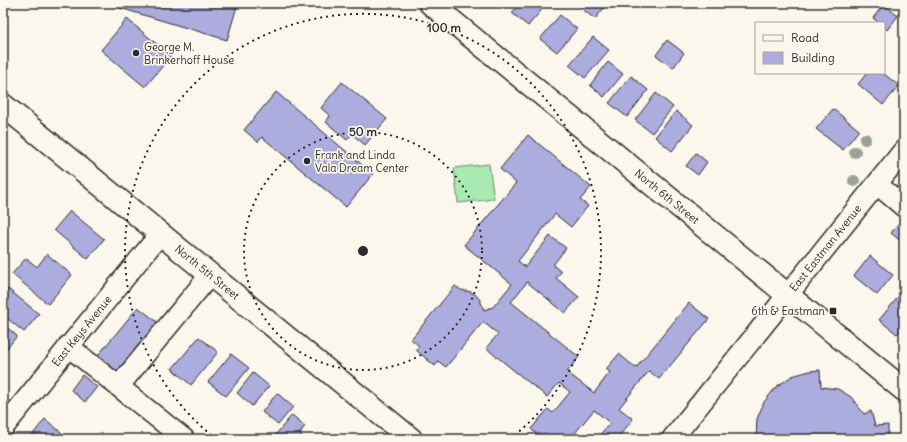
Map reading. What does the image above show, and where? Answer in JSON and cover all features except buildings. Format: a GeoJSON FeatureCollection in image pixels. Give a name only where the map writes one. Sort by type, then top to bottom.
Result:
{"type":"FeatureCollection","features":[{"type":"Feature","properties":{"kind":"main road","name":"North 6th Street"},"geometry":{"type":"LineString","coordinates":[[430,3],[904,390]]}},
{"type":"Feature","properties":{"kind":"main road","name":"North 5th Street"},"geometry":{"type":"LineString","coordinates":[[3,105],[411,439]]}},
{"type":"Feature","properties":{"kind":"street","name":"East Eastman Avenue"},"geometry":{"type":"LineString","coordinates":[[672,439],[904,150]]}},
{"type":"Feature","properties":{"kind":"street"},"geometry":{"type":"LineString","coordinates":[[877,184],[904,207]]}},
{"type":"Feature","properties":{"kind":"street","name":"East Keys Avenue"},"geometry":{"type":"LineString","coordinates":[[3,428],[160,234]]}},
{"type":"Feature","properties":{"kind":"street"},"geometry":{"type":"LineString","coordinates":[[119,386],[210,275]]}},
{"type":"Feature","properties":{"kind":"street"},"geometry":{"type":"LineString","coordinates":[[68,346],[184,439]]}},
{"type":"Feature","properties":{"kind":"green space"},"geometry":{"type":"Polygon","coordinates":[[[489,164],[494,199],[458,203],[454,168],[489,164]]]}},
{"type":"Feature","properties":{"kind":"place","name":"George M. Brinkerhoff House"},"geometry":{"type":"Point","coordinates":[136,53]}},
{"type":"Feature","properties":{"kind":"place","name":"Frank and Linda Vala Dream Center"},"geometry":{"type":"Point","coordinates":[307,161]}},
{"type":"Feature","properties":{"kind":"place","name":"6th & Eastman"},"geometry":{"type":"Point","coordinates":[833,311]}}]}
